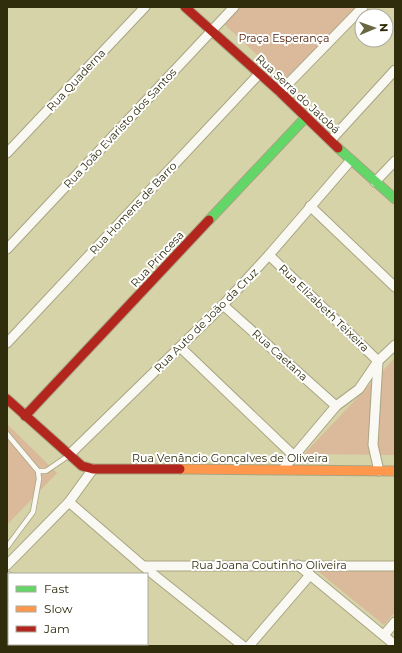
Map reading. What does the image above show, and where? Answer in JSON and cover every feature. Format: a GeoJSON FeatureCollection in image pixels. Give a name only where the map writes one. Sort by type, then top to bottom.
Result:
{"type":"FeatureCollection","features":[{"type":"Feature","properties":{"kind":"street","name":"Rua Quaderna"},"geometry":{"type":"LineString","coordinates":[[7,153],[145,7]]}},
{"type":"Feature","properties":{"kind":"street","name":"Rua Serra do Jatobá"},"geometry":{"type":"LineString","coordinates":[[185,7],[280,92],[351,160],[395,199]]}},
{"type":"Feature","properties":{"kind":"street","name":"Rua João Evaristo dos Santos"},"geometry":{"type":"LineString","coordinates":[[7,249],[234,7]]}},
{"type":"Feature","properties":{"kind":"street"},"geometry":{"type":"LineString","coordinates":[[280,92],[363,7]]}},
{"type":"Feature","properties":{"kind":"street"},"geometry":{"type":"LineString","coordinates":[[331,140],[395,70]]}},
{"type":"Feature","properties":{"kind":"street","name":"Rua Homens de Barro"},"geometry":{"type":"LineString","coordinates":[[7,343],[259,74]]}},
{"type":"Feature","properties":{"kind":"street","name":"Rua Princesa"},"geometry":{"type":"LineString","coordinates":[[25,416],[306,118]]}},
{"type":"Feature","properties":{"kind":"street","name":"Rua Auto de João da Cruz"},"geometry":{"type":"LineString","coordinates":[[69,455],[223,305],[269,255],[351,160]]}},
{"type":"Feature","properties":{"kind":"street"},"geometry":{"type":"LineString","coordinates":[[375,182],[395,161]]}},
{"type":"Feature","properties":{"kind":"street"},"geometry":{"type":"LineString","coordinates":[[310,206],[395,287]]}},
{"type":"Feature","properties":{"kind":"street","name":"Rua Elizabeth Teixeira"},"geometry":{"type":"LineString","coordinates":[[269,255],[378,361]]}},
{"type":"Feature","properties":{"kind":"street","name":"Rua Caetana"},"geometry":{"type":"LineString","coordinates":[[223,305],[336,406]]}},
{"type":"Feature","properties":{"kind":"street"},"geometry":{"type":"LineString","coordinates":[[282,469],[336,406],[359,389],[378,361],[395,344]]}},
{"type":"Feature","properties":{"kind":"street"},"geometry":{"type":"LineString","coordinates":[[180,347],[294,456]]}},
{"type":"Feature","properties":{"kind":"street"},"geometry":{"type":"LineString","coordinates":[[378,361],[373,445],[379,471]]}},
{"type":"Feature","properties":{"kind":"street","name":"Rua Venâncio Gonçalves de Oliveira"},"geometry":{"type":"LineString","coordinates":[[7,399],[82,466],[93,469],[282,469],[395,471]]}},
{"type":"Feature","properties":{"kind":"street"},"geometry":{"type":"LineString","coordinates":[[7,565],[69,502],[93,469]]}},
{"type":"Feature","properties":{"kind":"street"},"geometry":{"type":"LineString","coordinates":[[69,502],[143,566],[243,646]]}},
{"type":"Feature","properties":{"kind":"street"},"geometry":{"type":"LineString","coordinates":[[298,565],[395,645]]}},
{"type":"Feature","properties":{"kind":"street","name":"Rua Joana Coutinho Oliveira"},"geometry":{"type":"LineString","coordinates":[[143,566],[395,566]]}},
{"type":"Feature","properties":{"kind":"street"},"geometry":{"type":"LineString","coordinates":[[249,646],[310,575]]}},
{"type":"Feature","properties":{"kind":"street"},"geometry":{"type":"LineString","coordinates":[[384,635],[395,622]]}},
{"type":"Feature","properties":{"kind":"lane"},"geometry":{"type":"LineString","coordinates":[[7,434],[38,470],[39,480],[33,512],[7,547]]}},
{"type":"Feature","properties":{"kind":"lane"},"geometry":{"type":"LineString","coordinates":[[38,470],[46,471],[69,455]]}},
{"type":"Feature","properties":{"kind":"green space","name":"Praça Esperança"},"geometry":{"type":"Polygon","coordinates":[[[237,7],[358,7],[354,8],[354,11],[286,82],[223,23],[237,7]]]}},
{"type":"Feature","properties":{"kind":"green space"},"geometry":{"type":"Polygon","coordinates":[[[395,358],[395,455],[304,454],[395,358]]]}},
{"type":"Feature","properties":{"kind":"green space"},"geometry":{"type":"Polygon","coordinates":[[[7,424],[57,473],[7,525],[7,424]]]}},
{"type":"Feature","properties":{"kind":"green space"},"geometry":{"type":"Polygon","coordinates":[[[315,569],[395,571],[395,612],[384,625],[315,569]]]}},
{"type":"Feature","properties":{"kind":"traffic: fast"},"geometry":{"type":"LineString","coordinates":[[209,220],[306,117]]}},
{"type":"Feature","properties":{"kind":"traffic: fast"},"geometry":{"type":"LineString","coordinates":[[338,148],[395,199]]}},
{"type":"Feature","properties":{"kind":"traffic: slow"},"geometry":{"type":"LineString","coordinates":[[180,469],[395,471]]}},
{"type":"Feature","properties":{"kind":"traffic: jam"},"geometry":{"type":"LineString","coordinates":[[185,7],[280,92],[338,148]]}},
{"type":"Feature","properties":{"kind":"traffic: jam"},"geometry":{"type":"LineString","coordinates":[[25,416],[209,220]]}},
{"type":"Feature","properties":{"kind":"traffic: jam"},"geometry":{"type":"LineString","coordinates":[[7,399],[82,466],[93,469],[180,469]]}}]}
